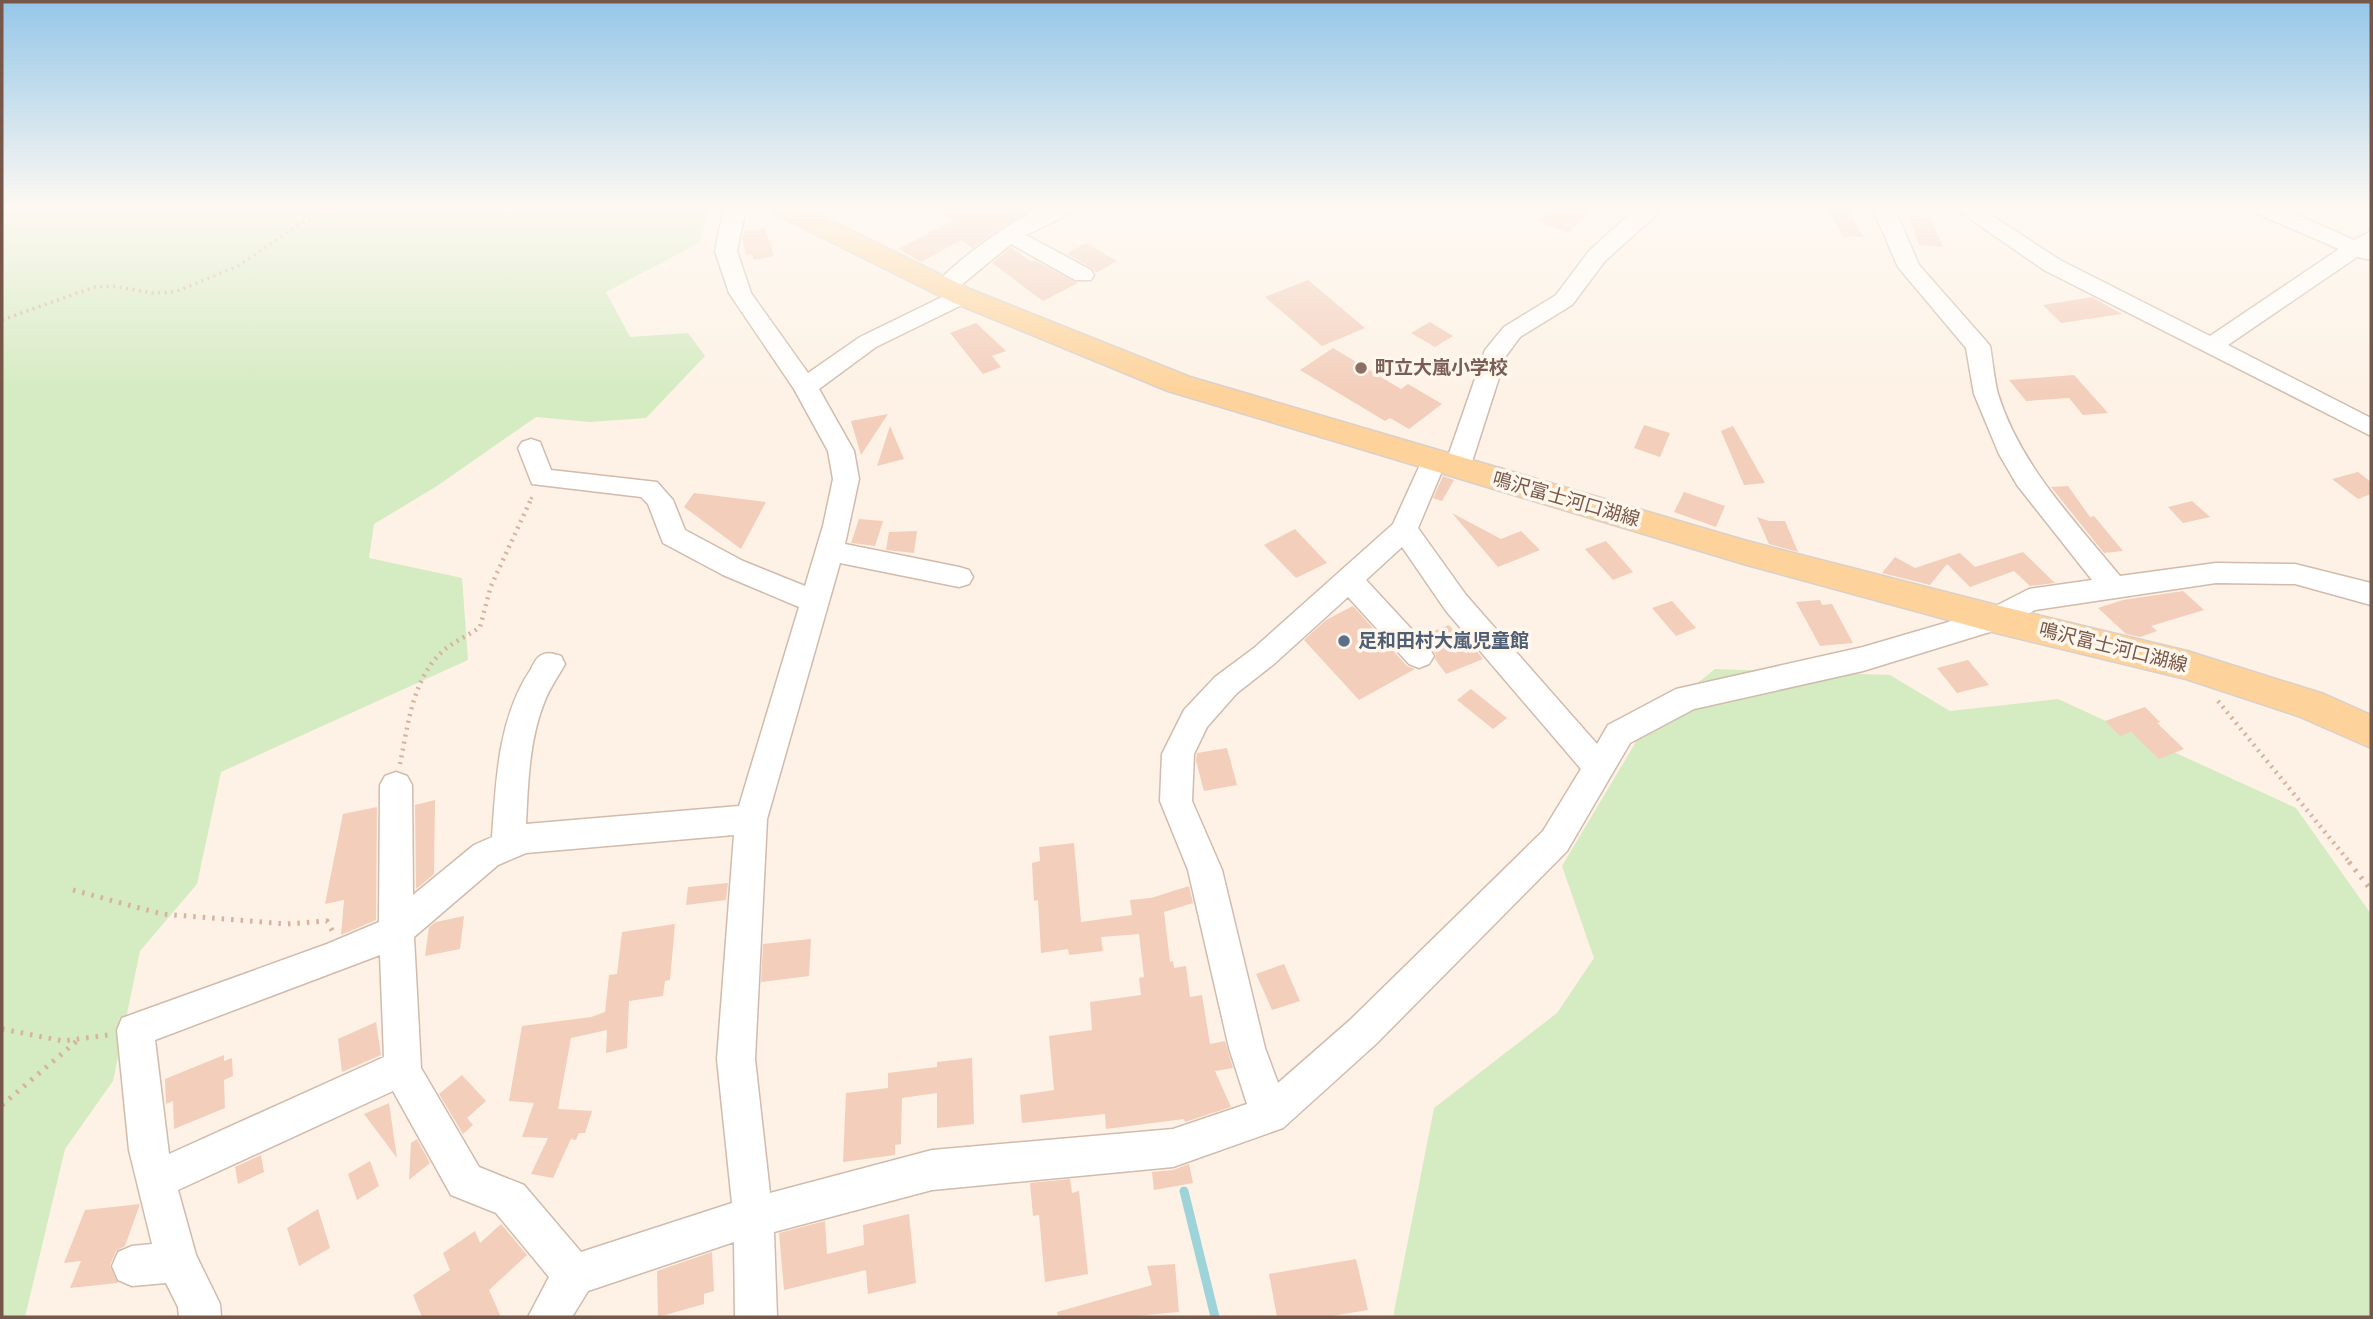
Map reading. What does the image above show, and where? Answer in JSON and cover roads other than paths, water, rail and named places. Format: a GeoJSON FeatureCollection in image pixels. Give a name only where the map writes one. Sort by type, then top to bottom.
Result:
{"type":"FeatureCollection","features":[{"type":"Feature","properties":{"kind":"main road","name":"鳴沢富士河口湖線"},"geometry":{"type":"LineString","coordinates":[[906,269],[953,292],[1179,384],[1747,553],[1996,619],[2187,665],[2311,705],[2371,732]]}},
{"type":"Feature","properties":{"kind":"street"},"geometry":{"type":"LineString","coordinates":[[732,269],[740,293],[805,387],[841,451],[846,479],[830,551],[751,819],[736,1059],[752,1216],[756,1317]]}},
{"type":"Feature","properties":{"kind":"street"},"geometry":{"type":"LineString","coordinates":[[805,387],[868,342],[953,292],[964,269]]}},
{"type":"Feature","properties":{"kind":"street"},"geometry":{"type":"LineString","coordinates":[[1071,269],[1083,275]]}},
{"type":"Feature","properties":{"kind":"street"},"geometry":{"type":"LineString","coordinates":[[1270,1115],[1247,1048],[1205,870],[1176,801],[1178,754],[1195,719],[1226,685],[1264,656],[1404,529],[1445,465],[1494,355],[1512,332],[1564,300],[1588,269]]}},
{"type":"Feature","properties":{"kind":"street"},"geometry":{"type":"LineString","coordinates":[[1910,269],[1978,346],[1986,394],[2012,454],[2030,485],[2112,586]]}},
{"type":"Feature","properties":{"kind":"street"},"geometry":{"type":"LineString","coordinates":[[2059,269],[2371,428]]}},
{"type":"Feature","properties":{"kind":"street"},"geometry":{"type":"LineString","coordinates":[[2211,346],[2332,269]]}},
{"type":"Feature","properties":{"kind":"street"},"geometry":{"type":"LineString","coordinates":[[531,448],[541,478],[648,489],[660,500],[673,536],[733,568],[814,601]]}},
{"type":"Feature","properties":{"kind":"street"},"geometry":{"type":"LineString","coordinates":[[1404,529],[1455,603],[1599,768]]}},
{"type":"Feature","properties":{"kind":"street"},"geometry":{"type":"LineString","coordinates":[[830,551],[959,577]]}},
{"type":"Feature","properties":{"kind":"street"},"geometry":{"type":"LineString","coordinates":[[549,1317],[574,1275],[752,1216],[803,1206],[932,1170],[1173,1148],[1270,1115],[1363,1032],[1555,841],[1619,734],[1687,698],[1863,659],[1996,619],[2029,600],[2112,586],[2216,573],[2295,574],[2371,594]]}},
{"type":"Feature","properties":{"kind":"street"},"geometry":{"type":"LineString","coordinates":[[1348,579],[1419,656]]}},
{"type":"Feature","properties":{"kind":"street"},"geometry":{"type":"LineString","coordinates":[[508,846],[513,769],[526,710],[550,664]]}},
{"type":"Feature","properties":{"kind":"street"},"geometry":{"type":"LineString","coordinates":[[396,785],[396,931],[403,1072],[465,1181],[510,1199],[574,1275]]}},
{"type":"Feature","properties":{"kind":"street"},"geometry":{"type":"LineString","coordinates":[[200,1317],[199,1304],[177,1262],[148,1150],[135,1030],[335,957],[396,931],[486,855],[523,839],[751,819]]}},
{"type":"Feature","properties":{"kind":"street"},"geometry":{"type":"LineString","coordinates":[[156,1180],[403,1067]]}},
{"type":"Feature","properties":{"kind":"street"},"geometry":{"type":"LineString","coordinates":[[132,1266],[177,1262]]}},
{"type":"Feature","properties":{"kind":"waterway"},"geometry":{"type":"LineString","coordinates":[[1184,1191],[1215,1317]]}},
{"type":"Feature","properties":{"kind":"place","name":"町立大嵐小学校"},"geometry":{"type":"Point","coordinates":[1361,368]}},
{"type":"Feature","properties":{"kind":"place","name":"足和田村大嵐児童館"},"geometry":{"type":"Point","coordinates":[1344,641]}}]}
